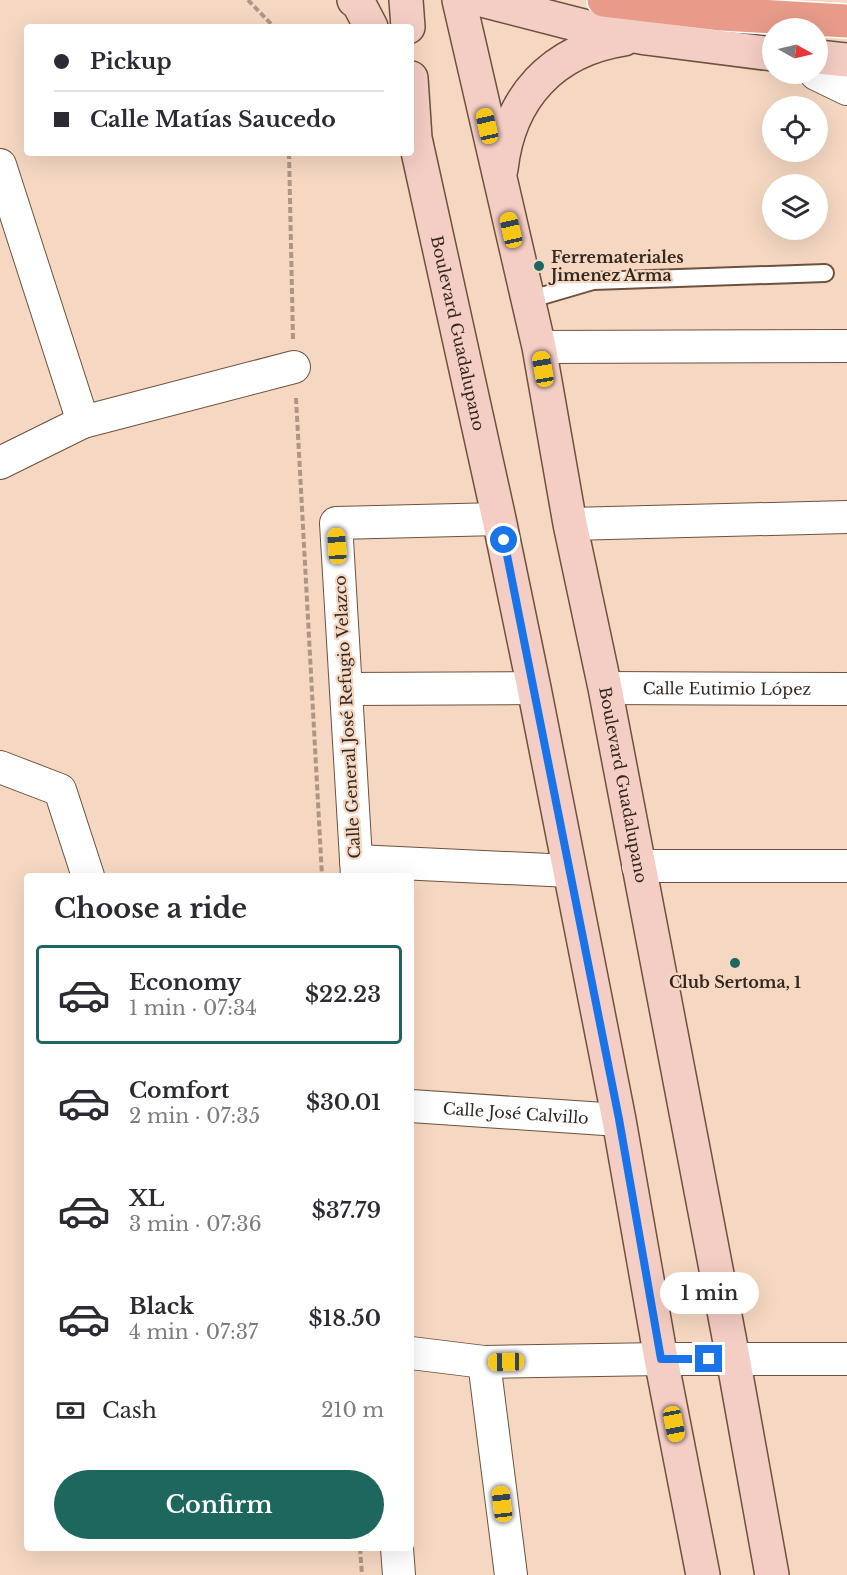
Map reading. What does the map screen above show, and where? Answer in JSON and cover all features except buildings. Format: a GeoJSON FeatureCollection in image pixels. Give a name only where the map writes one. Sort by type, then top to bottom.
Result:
{"type":"FeatureCollection","features":[{"type":"Feature","properties":{"kind":"main road"},"geometry":{"type":"LineString","coordinates":[[354,0],[359,4],[369,24]]}},
{"type":"Feature","properties":{"kind":"main road"},"geometry":{"type":"LineString","coordinates":[[406,0],[408,24]]}},
{"type":"Feature","properties":{"kind":"main road","name":"Boulevard Guadalupano"},"geometry":{"type":"LineString","coordinates":[[459,0],[539,347],[570,524],[605,688],[733,1358],[772,1575]]}},
{"type":"Feature","properties":{"kind":"main road"},"geometry":{"type":"LineString","coordinates":[[482,0],[587,27],[646,38],[762,53]]}},
{"type":"Feature","properties":{"kind":"main road"},"geometry":{"type":"LineString","coordinates":[[560,0],[565,10],[575,20],[587,27]]}},
{"type":"Feature","properties":{"kind":"main road"},"geometry":{"type":"LineString","coordinates":[[604,0],[722,14],[847,21]]}},
{"type":"Feature","properties":{"kind":"main road"},"geometry":{"type":"LineString","coordinates":[[501,188],[501,168],[510,128],[529,92],[543,76],[570,56],[601,43],[646,38]]}},
{"type":"Feature","properties":{"kind":"main road"},"geometry":{"type":"LineString","coordinates":[[828,58],[847,60]]}},
{"type":"Feature","properties":{"kind":"main road","name":"Boulevard Guadalupano"},"geometry":{"type":"LineString","coordinates":[[414,124],[415,138],[534,688],[619,1119],[661,1359],[703,1575]]}},
{"type":"Feature","properties":{"kind":"street"},"geometry":{"type":"LineString","coordinates":[[828,80],[847,89]]}},
{"type":"Feature","properties":{"kind":"street"},"geometry":{"type":"LineString","coordinates":[[0,165],[83,422]]}},
{"type":"Feature","properties":{"kind":"street"},"geometry":{"type":"LineString","coordinates":[[539,347],[847,346]]}},
{"type":"Feature","properties":{"kind":"street"},"geometry":{"type":"LineString","coordinates":[[0,463],[83,422],[294,367]]}},
{"type":"Feature","properties":{"kind":"street"},"geometry":{"type":"LineString","coordinates":[[570,524],[847,517]]}},
{"type":"Feature","properties":{"kind":"street","name":"Calle General José Refugio Velazco"},"geometry":{"type":"LineString","coordinates":[[357,869],[336,523],[499,519]]}},
{"type":"Feature","properties":{"kind":"street"},"geometry":{"type":"LineString","coordinates":[[346,689],[534,688]]}},
{"type":"Feature","properties":{"kind":"street","name":"Calle Eutimio López"},"geometry":{"type":"LineString","coordinates":[[605,688],[847,689]]}},
{"type":"Feature","properties":{"kind":"street"},"geometry":{"type":"LineString","coordinates":[[0,767],[60,790],[87,873]]}},
{"type":"Feature","properties":{"kind":"street"},"geometry":{"type":"LineString","coordinates":[[638,866],[847,866]]}},
{"type":"Feature","properties":{"kind":"street"},"geometry":{"type":"LineString","coordinates":[[357,869],[570,871]]}},
{"type":"Feature","properties":{"kind":"street","name":"Calle José Calvillo"},"geometry":{"type":"LineString","coordinates":[[414,1106],[619,1119]]}},
{"type":"Feature","properties":{"kind":"street"},"geometry":{"type":"LineString","coordinates":[[414,1353],[484,1362],[733,1358],[847,1359]]}},
{"type":"Feature","properties":{"kind":"street"},"geometry":{"type":"LineString","coordinates":[[484,1362],[511,1575]]}},
{"type":"Feature","properties":{"kind":"street"},"geometry":{"type":"LineString","coordinates":[[397,1551],[399,1575]]}},
{"type":"Feature","properties":{"kind":"lane"},"geometry":{"type":"LineString","coordinates":[[528,300],[593,281],[825,273]]}},
{"type":"Feature","properties":{"kind":"path"},"geometry":{"type":"LineString","coordinates":[[248,0],[271,24]]}},
{"type":"Feature","properties":{"kind":"path"},"geometry":{"type":"LineString","coordinates":[[289,156],[294,367],[322,873]]}},
{"type":"Feature","properties":{"kind":"path"},"geometry":{"type":"LineString","coordinates":[[360,1551],[362,1575]]}},
{"type":"Feature","properties":{"kind":"place","name":"Ferremateriales Jimenez Arma"},"geometry":{"type":"Point","coordinates":[539,266]}},
{"type":"Feature","properties":{"kind":"place","name":"Club Sertoma, 1"},"geometry":{"type":"Point","coordinates":[735,963]}},
{"type":"Feature","properties":{"kind":"route"},"geometry":{"type":"LineString","coordinates":[[504,540],[619,1119],[661,1359],[709,1359]]}}]}
